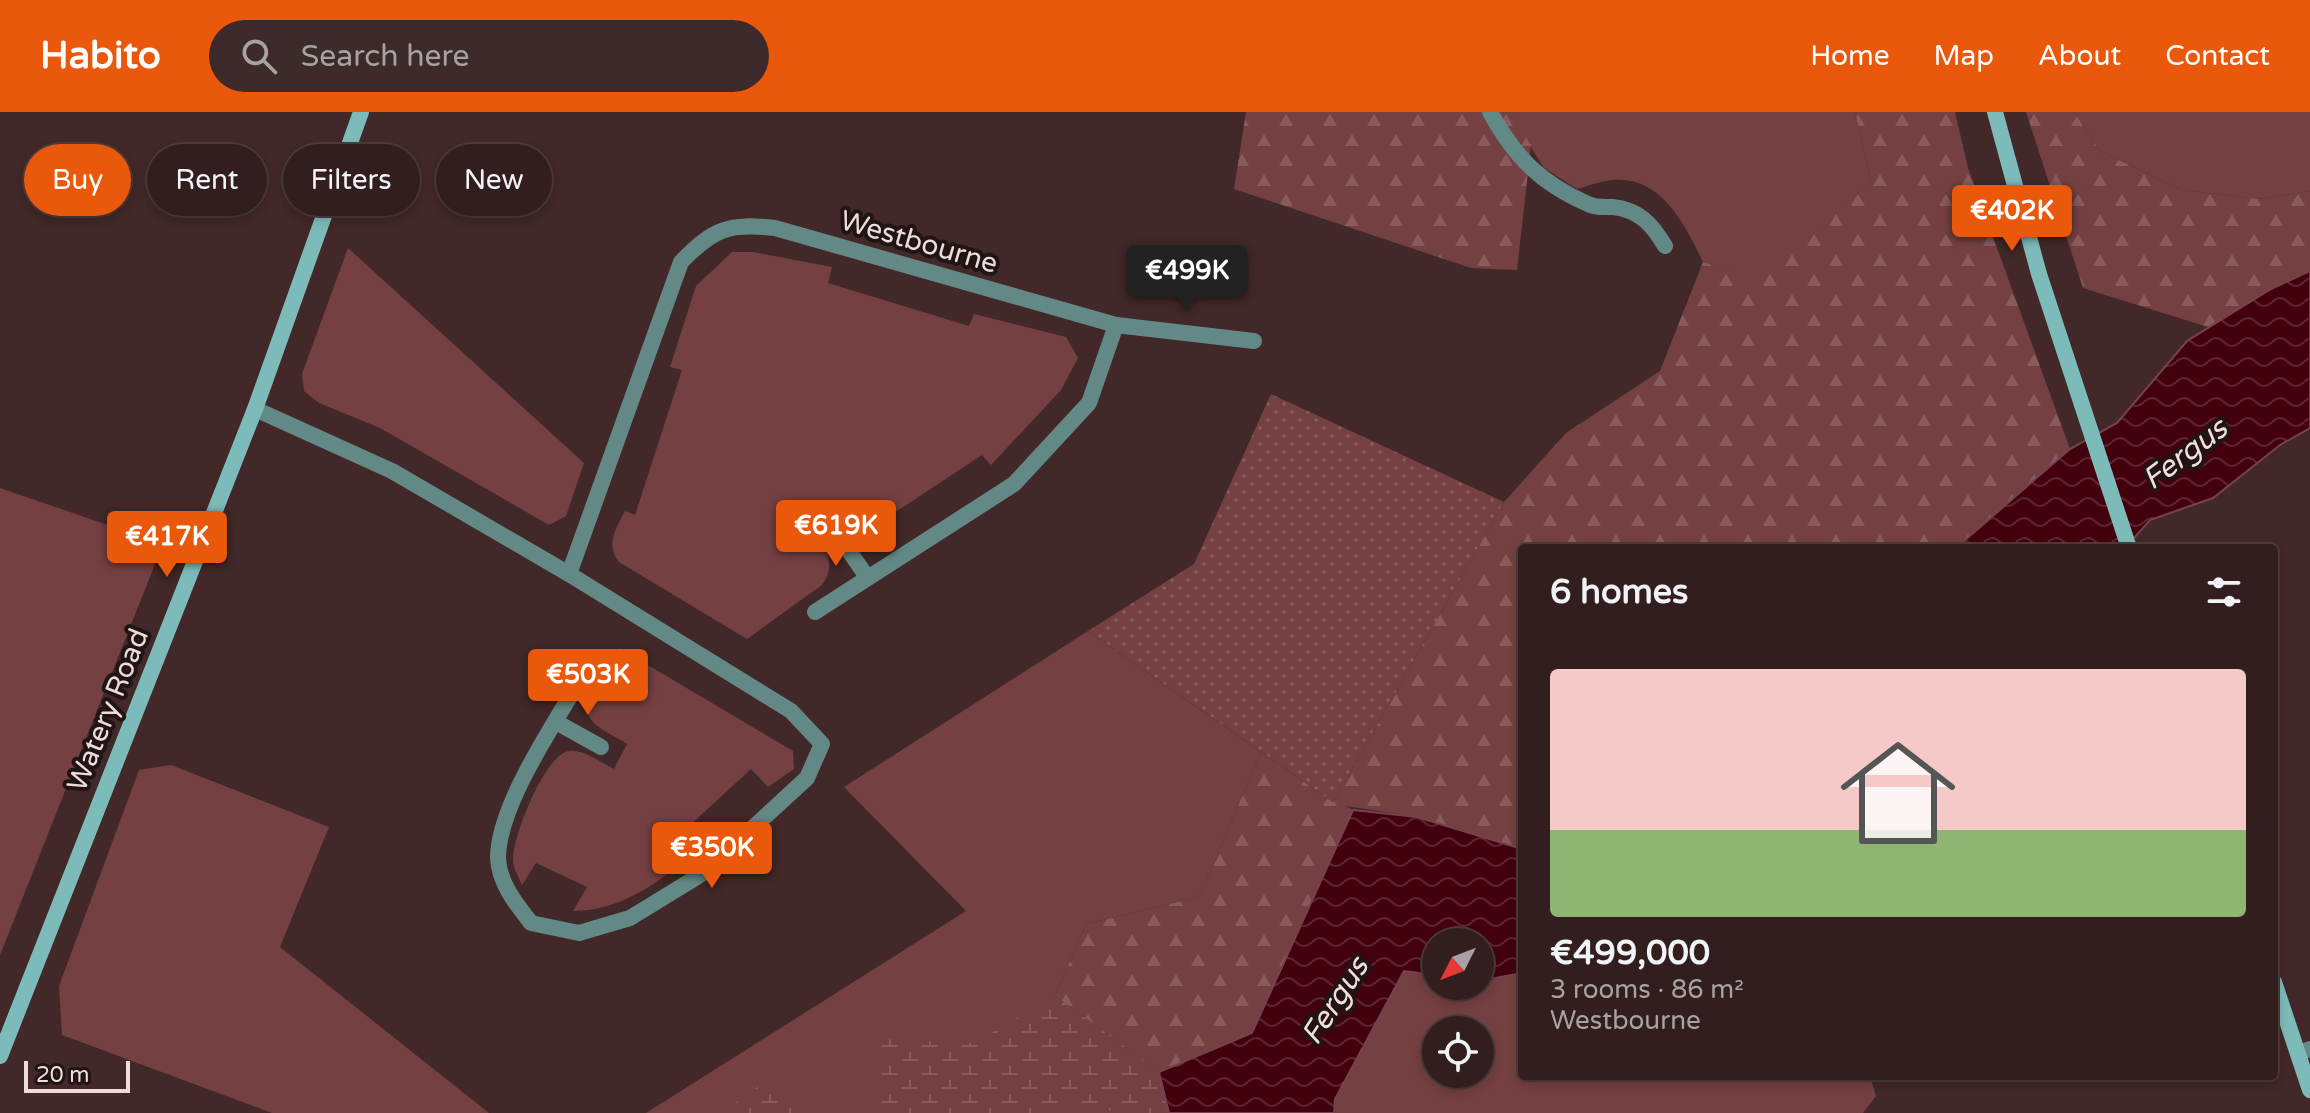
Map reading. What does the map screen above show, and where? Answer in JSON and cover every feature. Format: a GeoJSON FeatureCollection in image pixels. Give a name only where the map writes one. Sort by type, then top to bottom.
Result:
{"type":"FeatureCollection","features":[{"type":"Feature","properties":{"kind":"street","name":"Watery Road"},"geometry":{"type":"LineString","coordinates":[[0,1056],[255,409],[361,112]]}},
{"type":"Feature","properties":{"kind":"street"},"geometry":{"type":"LineString","coordinates":[[1490,112],[1510,150],[1549,184],[1592,206],[1630,209],[1653,225],[1665,246]]}},
{"type":"Feature","properties":{"kind":"street"},"geometry":{"type":"LineString","coordinates":[[1995,112],[2039,274],[2128,544]]}},
{"type":"Feature","properties":{"kind":"street","name":"Westbourne"},"geometry":{"type":"LineString","coordinates":[[569,574],[681,262],[705,237],[738,224],[775,228],[1116,325],[1254,341]]}},
{"type":"Feature","properties":{"kind":"street"},"geometry":{"type":"LineString","coordinates":[[815,612],[1014,484],[1089,403],[1116,325]]}},
{"type":"Feature","properties":{"kind":"street"},"geometry":{"type":"LineString","coordinates":[[255,409],[392,471],[569,574],[791,711],[822,744],[807,778],[705,872],[630,918],[579,933],[531,923],[506,890],[498,859],[503,822],[587,668]]}},
{"type":"Feature","properties":{"kind":"street"},"geometry":{"type":"LineString","coordinates":[[838,535],[867,577]]}},
{"type":"Feature","properties":{"kind":"street"},"geometry":{"type":"LineString","coordinates":[[556,722],[601,747]]}},
{"type":"Feature","properties":{"kind":"street"},"geometry":{"type":"LineString","coordinates":[[2278,991],[2304,1051],[2310,1090]]}},
{"type":"Feature","properties":{"kind":"green space"},"geometry":{"type":"Polygon","coordinates":[[[1246,112],[1509,112],[1531,145],[1517,270],[1471,268],[1234,189],[1246,112]]]}},
{"type":"Feature","properties":{"kind":"green space"},"geometry":{"type":"Polygon","coordinates":[[[1509,112],[1855,112],[1871,181],[1763,280],[1703,262],[1680,219],[1658,194],[1645,186],[1613,180],[1577,189],[1544,168],[1509,112]]]}},
{"type":"Feature","properties":{"kind":"green space"},"geometry":{"type":"Polygon","coordinates":[[[1855,112],[1955,112],[1968,168],[2070,449],[1961,544],[1518,544],[1518,848],[1417,817],[1346,806],[1353,810],[1252,1034],[1159,1072],[1055,996],[1086,924],[1199,897],[1261,752],[1333,802],[1504,502],[1566,433],[1660,371],[1703,262],[1763,279],[1871,181],[1855,112]]]}},
{"type":"Feature","properties":{"kind":"green space"},"geometry":{"type":"Polygon","coordinates":[[[2026,112],[2074,112],[2100,151],[2182,190],[2260,199],[2310,191],[2310,271],[2271,289],[2208,327],[2083,288],[2026,112]]]}},
{"type":"Feature","properties":{"kind":"green space"},"geometry":{"type":"Polygon","coordinates":[[[2074,112],[2310,112],[2310,191],[2260,199],[2182,190],[2100,151],[2074,112]]]}},
{"type":"Feature","properties":{"kind":"green space"},"geometry":{"type":"Polygon","coordinates":[[[348,248],[584,463],[566,516],[549,525],[380,428],[319,403],[304,391],[302,374],[348,248]]]}},
{"type":"Feature","properties":{"kind":"green space"},"geometry":{"type":"Polygon","coordinates":[[[732,252],[753,252],[832,267],[828,283],[969,326],[974,314],[1066,337],[1078,358],[1061,390],[991,465],[982,455],[888,517],[895,530],[878,537],[867,530],[847,501],[810,527],[829,561],[822,585],[747,639],[619,562],[612,543],[625,511],[635,515],[682,370],[670,367],[696,286],[732,252]]]}},
{"type":"Feature","properties":{"kind":"green space"},"geometry":{"type":"Polygon","coordinates":[[[1271,394],[1504,502],[1333,802],[1088,631],[1194,564],[1271,394]]]}},
{"type":"Feature","properties":{"kind":"green space"},"geometry":{"type":"Polygon","coordinates":[[[0,488],[163,544],[0,955],[0,488]]]}},
{"type":"Feature","properties":{"kind":"green space"},"geometry":{"type":"Polygon","coordinates":[[[1088,631],[1261,752],[1199,897],[1086,924],[1055,996],[1159,1072],[1169,1113],[646,1113],[966,911],[844,787],[1088,631]]]}},
{"type":"Feature","properties":{"kind":"green space"},"geometry":{"type":"Polygon","coordinates":[[[619,648],[793,751],[794,769],[768,787],[751,769],[689,826],[706,846],[660,880],[628,898],[611,905],[573,911],[587,887],[536,863],[522,885],[513,862],[514,851],[531,799],[550,766],[560,756],[569,751],[581,752],[614,769],[627,744],[594,723],[588,705],[594,684],[619,648]]]}},
{"type":"Feature","properties":{"kind":"green space"},"geometry":{"type":"Polygon","coordinates":[[[171,765],[329,827],[280,947],[489,1113],[272,1113],[62,1035],[59,986],[139,770],[171,765]]]}},
{"type":"Feature","properties":{"kind":"green space"},"geometry":{"type":"Polygon","coordinates":[[[1404,971],[1422,973],[1422,1000],[1494,1000],[1494,978],[1518,974],[1518,1080],[1871,1080],[1876,1096],[1863,1113],[1334,1113],[1335,1099],[1404,971]]]}},
{"type":"Feature","properties":{"kind":"green space"},"geometry":{"type":"Polygon","coordinates":[[[1055,996],[1159,1072],[1169,1113],[1122,1113],[1069,1101],[1069,1113],[888,1113],[879,1105],[882,1039],[974,1043],[1055,996]]]}},
{"type":"Feature","properties":{"kind":"green space"},"geometry":{"type":"Polygon","coordinates":[[[771,1077],[800,1113],[722,1113],[771,1077]]]}},
{"type":"Feature","properties":{"kind":"water","name":"Fergus"},"geometry":{"type":"Polygon","coordinates":[[[2310,271],[2310,428],[2280,445],[2213,498],[2150,520],[2129,544],[1961,544],[2070,449],[2117,423],[2187,341],[2271,289],[2310,271]]]}},
{"type":"Feature","properties":{"kind":"water","name":"Fergus"},"geometry":{"type":"Polygon","coordinates":[[[1353,810],[1417,817],[1518,848],[1518,974],[1494,978],[1494,928],[1422,928],[1422,973],[1404,971],[1335,1099],[1334,1113],[1169,1113],[1159,1072],[1252,1033],[1353,810]]]}}]}
